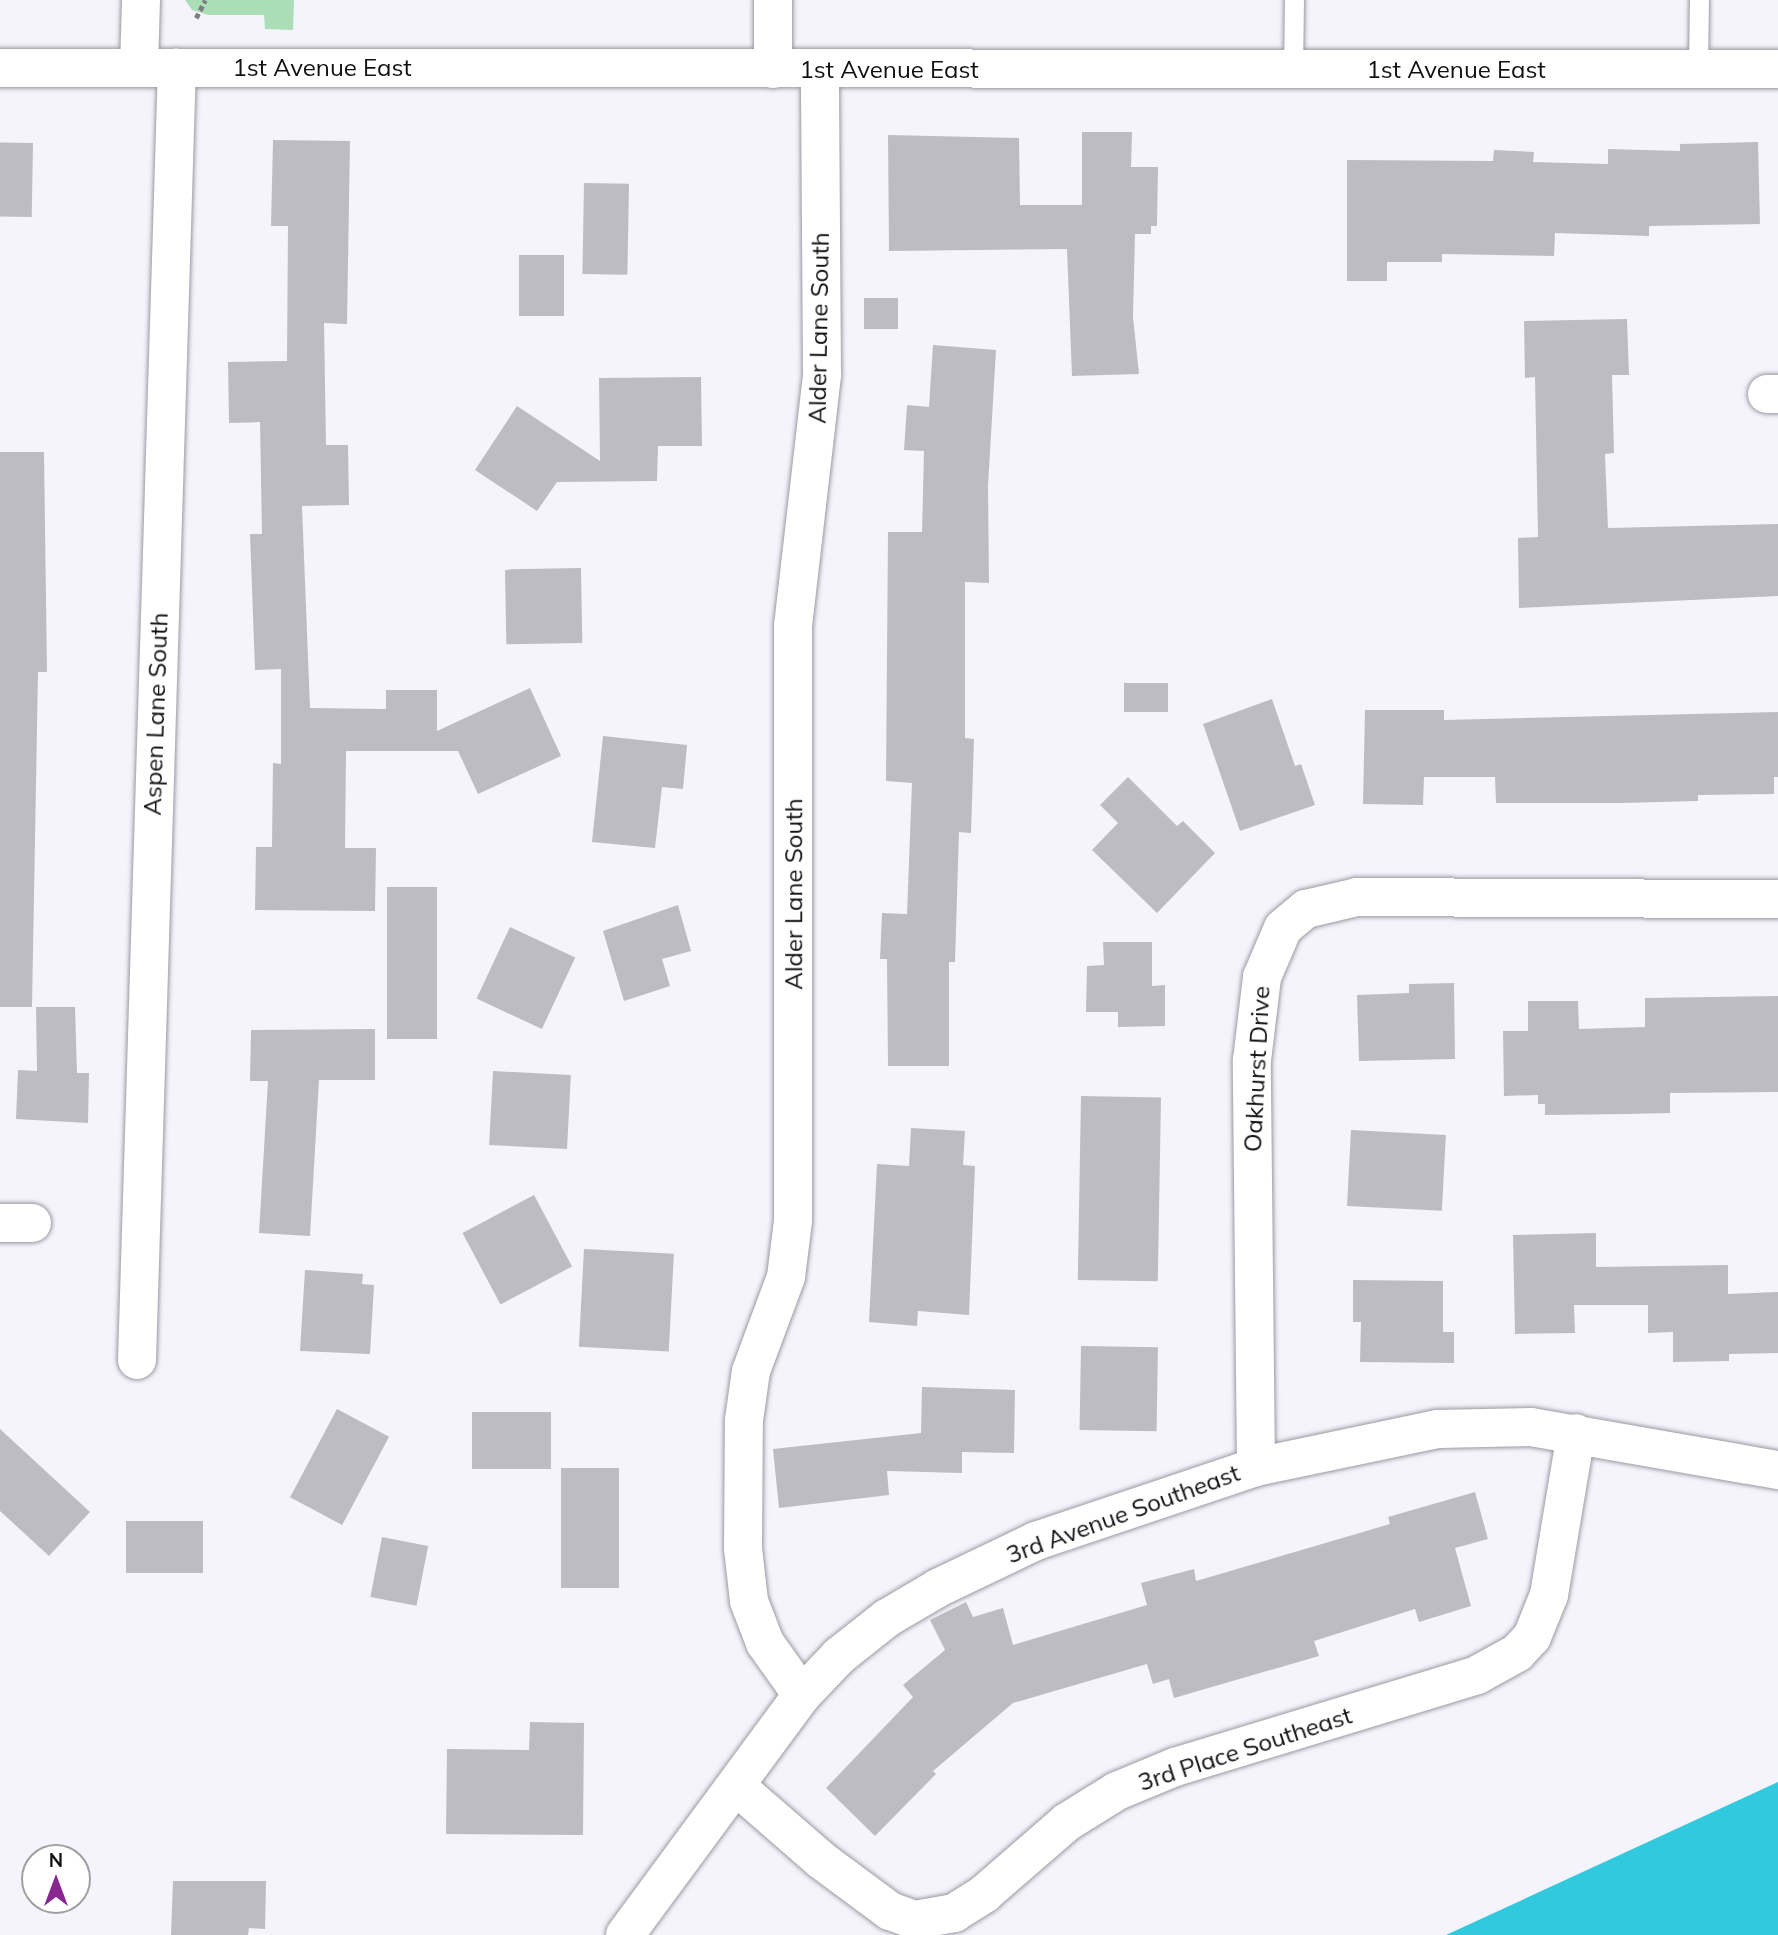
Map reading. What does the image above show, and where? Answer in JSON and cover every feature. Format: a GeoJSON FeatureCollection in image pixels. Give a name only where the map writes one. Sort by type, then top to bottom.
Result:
{"type":"FeatureCollection","features":[{"type":"Feature","properties":{"kind":"street"},"geometry":{"type":"LineString","coordinates":[[139,68],[141,0]]}},
{"type":"Feature","properties":{"kind":"street"},"geometry":{"type":"LineString","coordinates":[[773,0],[773,69]]}},
{"type":"Feature","properties":{"kind":"street","name":"1st Avenue East"},"geometry":{"type":"LineString","coordinates":[[0,68],[820,71],[1778,69]]}},
{"type":"Feature","properties":{"kind":"street","name":"Aspen Lane South"},"geometry":{"type":"LineString","coordinates":[[137,1360],[177,68]]}},
{"type":"Feature","properties":{"kind":"street","name":"Alder Lane South"},"geometry":{"type":"LineString","coordinates":[[802,1695],[765,1643],[749,1601],[743,1548],[744,1433],[751,1371],[786,1277],[793,1222],[793,626],[822,374],[820,71]]}},
{"type":"Feature","properties":{"kind":"street","name":"Oakhurst Drive"},"geometry":{"type":"LineString","coordinates":[[1255,1467],[1252,1060],[1262,977],[1283,928],[1306,909],[1357,897],[1778,899]]}},
{"type":"Feature","properties":{"kind":"street","name":"3rd Avenue Southeast"},"geometry":{"type":"LineString","coordinates":[[625,1935],[802,1695],[848,1649],[938,1588],[1080,1524],[1255,1467],[1438,1429],[1487,1424],[1576,1433],[1778,1469]]}},
{"type":"Feature","properties":{"kind":"street","name":"3rd Place Southeast"},"geometry":{"type":"LineString","coordinates":[[736,1786],[821,1860],[890,1911],[915,1920],[954,1913],[984,1894],[1067,1822],[1117,1791],[1175,1767],[1468,1679],[1517,1653],[1532,1637],[1549,1595],[1576,1433]]}},
{"type":"Feature","properties":{"kind":"lane"},"geometry":{"type":"LineString","coordinates":[[1293,70],[1294,0]]}},
{"type":"Feature","properties":{"kind":"lane"},"geometry":{"type":"LineString","coordinates":[[1698,69],[1699,0]]}},
{"type":"Feature","properties":{"kind":"path"},"geometry":{"type":"LineString","coordinates":[[195,18],[205,0]]}},
{"type":"Feature","properties":{"kind":"green space"},"geometry":{"type":"Polygon","coordinates":[[[185,0],[294,0],[293,30],[265,29],[264,15],[208,15],[192,10],[185,0]]]}},
{"type":"Feature","properties":{"kind":"water"},"geometry":{"type":"Polygon","coordinates":[[[1778,1782],[1778,1935],[1446,1935],[1778,1782]]]}},
{"type":"Feature","properties":{"kind":"building"},"geometry":{"type":"Polygon","coordinates":[[[1082,132],[1132,132],[1131,167],[1158,167],[1157,226],[1151,226],[1151,234],[1135,234],[1133,317],[1139,374],[1072,376],[1067,249],[889,251],[888,135],[1019,138],[1020,205],[1082,205],[1082,132]]]}},
{"type":"Feature","properties":{"kind":"building"},"geometry":{"type":"Polygon","coordinates":[[[273,140],[350,141],[347,324],[324,323],[326,445],[348,445],[349,505],[302,506],[310,708],[386,709],[386,690],[437,690],[437,731],[530,688],[561,756],[478,794],[458,751],[346,751],[345,848],[376,848],[375,911],[255,910],[256,847],[272,847],[273,763],[281,764],[281,669],[255,670],[250,534],[262,534],[260,422],[229,423],[228,362],[287,361],[288,226],[271,226],[273,140]]]}},
{"type":"Feature","properties":{"kind":"building"},"geometry":{"type":"Polygon","coordinates":[[[0,142],[33,143],[32,217],[0,216],[0,142]]]}},
{"type":"Feature","properties":{"kind":"building"},"geometry":{"type":"Polygon","coordinates":[[[1758,142],[1760,224],[1649,226],[1649,236],[1555,233],[1554,256],[1442,254],[1442,262],[1387,262],[1387,281],[1347,281],[1347,160],[1493,161],[1494,150],[1534,152],[1533,162],[1608,164],[1608,149],[1680,151],[1680,144],[1758,142]]]}},
{"type":"Feature","properties":{"kind":"building"},"geometry":{"type":"Polygon","coordinates":[[[584,183],[629,184],[627,275],[582,274],[584,183]]]}},
{"type":"Feature","properties":{"kind":"building"},"geometry":{"type":"Polygon","coordinates":[[[519,255],[564,255],[564,316],[519,316],[519,255]]]}},
{"type":"Feature","properties":{"kind":"building"},"geometry":{"type":"Polygon","coordinates":[[[864,298],[898,298],[898,329],[864,329],[864,298]]]}},
{"type":"Feature","properties":{"kind":"building"},"geometry":{"type":"Polygon","coordinates":[[[1627,319],[1629,375],[1612,375],[1614,453],[1605,454],[1608,528],[1778,524],[1778,596],[1519,608],[1518,538],[1538,537],[1535,377],[1525,378],[1524,321],[1627,319]]]}},
{"type":"Feature","properties":{"kind":"building"},"geometry":{"type":"Polygon","coordinates":[[[933,345],[996,350],[988,486],[989,583],[965,582],[965,738],[974,739],[971,833],[959,832],[955,962],[949,962],[949,1066],[888,1066],[887,959],[880,959],[882,913],[907,914],[912,783],[886,781],[888,532],[922,532],[924,451],[904,450],[907,405],[929,407],[933,345]]]}},
{"type":"Feature","properties":{"kind":"building"},"geometry":{"type":"Polygon","coordinates":[[[701,377],[702,446],[658,446],[657,481],[557,482],[537,511],[475,470],[517,406],[600,461],[599,378],[701,377]]]}},
{"type":"Feature","properties":{"kind":"building"},"geometry":{"type":"Polygon","coordinates":[[[0,452],[44,452],[47,672],[38,672],[32,1007],[0,1007],[0,452]]]}},
{"type":"Feature","properties":{"kind":"building"},"geometry":{"type":"Polygon","coordinates":[[[581,568],[582,643],[506,644],[505,569],[581,568]]]}},
{"type":"Feature","properties":{"kind":"building"},"geometry":{"type":"Polygon","coordinates":[[[1124,683],[1168,683],[1168,712],[1124,712],[1124,683]]]}},
{"type":"Feature","properties":{"kind":"building"},"geometry":{"type":"Polygon","coordinates":[[[1272,699],[1295,766],[1301,764],[1315,805],[1240,831],[1203,724],[1272,699]]]}},
{"type":"Feature","properties":{"kind":"building"},"geometry":{"type":"Polygon","coordinates":[[[1365,710],[1444,710],[1444,720],[1778,712],[1778,777],[1774,777],[1774,794],[1698,795],[1698,801],[1496,803],[1495,777],[1424,777],[1423,805],[1363,804],[1365,710]]]}},
{"type":"Feature","properties":{"kind":"building"},"geometry":{"type":"Polygon","coordinates":[[[603,736],[687,745],[683,789],[662,787],[655,848],[592,842],[603,736]]]}},
{"type":"Feature","properties":{"kind":"building"},"geometry":{"type":"Polygon","coordinates":[[[1128,777],[1177,826],[1183,821],[1215,853],[1157,913],[1092,850],[1118,823],[1100,805],[1128,777]]]}},
{"type":"Feature","properties":{"kind":"building"},"geometry":{"type":"Polygon","coordinates":[[[387,887],[437,887],[437,1039],[387,1039],[387,887]]]}},
{"type":"Feature","properties":{"kind":"building"},"geometry":{"type":"Polygon","coordinates":[[[678,905],[691,951],[662,959],[670,986],[624,1001],[603,931],[678,905]]]}},
{"type":"Feature","properties":{"kind":"building"},"geometry":{"type":"Polygon","coordinates":[[[510,927],[575,957],[542,1029],[477,999],[510,927]]]}},
{"type":"Feature","properties":{"kind":"building"},"geometry":{"type":"Polygon","coordinates":[[[1103,942],[1152,942],[1152,986],[1165,985],[1165,1026],[1118,1027],[1118,1012],[1086,1012],[1087,966],[1104,965],[1103,942]]]}},
{"type":"Feature","properties":{"kind":"building"},"geometry":{"type":"Polygon","coordinates":[[[1454,983],[1455,1059],[1359,1061],[1357,995],[1409,993],[1409,984],[1454,983]]]}},
{"type":"Feature","properties":{"kind":"building"},"geometry":{"type":"Polygon","coordinates":[[[1778,996],[1778,1092],[1670,1093],[1670,1113],[1626,1114],[1545,1115],[1545,1104],[1538,1104],[1538,1095],[1504,1096],[1503,1031],[1528,1031],[1528,1001],[1578,1001],[1579,1029],[1645,1027],[1645,998],[1778,996]]]}},
{"type":"Feature","properties":{"kind":"building"},"geometry":{"type":"Polygon","coordinates":[[[36,1007],[75,1007],[77,1073],[89,1073],[88,1123],[16,1119],[18,1070],[37,1071],[36,1007]]]}},
{"type":"Feature","properties":{"kind":"building"},"geometry":{"type":"Polygon","coordinates":[[[375,1029],[375,1080],[319,1080],[310,1236],[259,1233],[268,1081],[250,1081],[251,1030],[375,1029]]]}},
{"type":"Feature","properties":{"kind":"building"},"geometry":{"type":"Polygon","coordinates":[[[493,1071],[571,1075],[567,1149],[489,1145],[493,1071]]]}},
{"type":"Feature","properties":{"kind":"building"},"geometry":{"type":"Polygon","coordinates":[[[1081,1096],[1161,1097],[1158,1281],[1078,1280],[1081,1096]]]}},
{"type":"Feature","properties":{"kind":"building"},"geometry":{"type":"Polygon","coordinates":[[[911,1128],[965,1131],[963,1165],[975,1166],[969,1315],[918,1311],[917,1326],[869,1322],[877,1164],[909,1166],[911,1128]]]}},
{"type":"Feature","properties":{"kind":"building"},"geometry":{"type":"Polygon","coordinates":[[[1351,1130],[1446,1135],[1442,1211],[1347,1206],[1351,1130]]]}},
{"type":"Feature","properties":{"kind":"building"},"geometry":{"type":"Polygon","coordinates":[[[534,1195],[572,1267],[501,1305],[462,1233],[534,1195]]]}},
{"type":"Feature","properties":{"kind":"building"},"geometry":{"type":"Polygon","coordinates":[[[1596,1233],[1596,1267],[1728,1265],[1728,1294],[1778,1292],[1778,1353],[1729,1354],[1729,1361],[1673,1362],[1673,1332],[1648,1333],[1648,1305],[1574,1305],[1575,1333],[1515,1334],[1513,1235],[1596,1233]]]}},
{"type":"Feature","properties":{"kind":"building"},"geometry":{"type":"Polygon","coordinates":[[[584,1249],[674,1254],[669,1352],[579,1347],[584,1249]]]}},
{"type":"Feature","properties":{"kind":"building"},"geometry":{"type":"Polygon","coordinates":[[[305,1270],[363,1274],[362,1284],[374,1285],[370,1354],[300,1351],[305,1270]]]}},
{"type":"Feature","properties":{"kind":"building"},"geometry":{"type":"Polygon","coordinates":[[[1353,1280],[1443,1281],[1443,1332],[1454,1332],[1454,1363],[1360,1362],[1361,1322],[1353,1322],[1353,1280]]]}},
{"type":"Feature","properties":{"kind":"building"},"geometry":{"type":"Polygon","coordinates":[[[1081,1346],[1158,1347],[1157,1431],[1080,1430],[1081,1346]]]}},
{"type":"Feature","properties":{"kind":"building"},"geometry":{"type":"Polygon","coordinates":[[[922,1387],[1015,1390],[1014,1453],[962,1452],[962,1473],[887,1471],[889,1495],[779,1508],[773,1449],[921,1433],[922,1387]]]}},
{"type":"Feature","properties":{"kind":"building"},"geometry":{"type":"Polygon","coordinates":[[[337,1409],[389,1437],[342,1525],[290,1497],[337,1409]]]}},
{"type":"Feature","properties":{"kind":"building"},"geometry":{"type":"Polygon","coordinates":[[[472,1412],[551,1412],[551,1469],[472,1469],[472,1412]]]}},
{"type":"Feature","properties":{"kind":"building"},"geometry":{"type":"Polygon","coordinates":[[[0,1429],[90,1512],[49,1556],[0,1511],[0,1429]]]}},
{"type":"Feature","properties":{"kind":"building"},"geometry":{"type":"Polygon","coordinates":[[[561,1468],[619,1468],[619,1588],[561,1588],[561,1468]]]}},
{"type":"Feature","properties":{"kind":"building"},"geometry":{"type":"Polygon","coordinates":[[[1475,1492],[1488,1539],[1455,1548],[1471,1606],[1419,1622],[1415,1609],[1314,1641],[1319,1656],[1174,1698],[1169,1679],[1153,1684],[1147,1664],[1013,1703],[933,1771],[936,1774],[875,1836],[826,1788],[913,1697],[903,1685],[945,1650],[930,1620],[966,1602],[973,1617],[1003,1608],[1013,1645],[1147,1605],[1141,1583],[1194,1569],[1196,1581],[1390,1524],[1388,1517],[1475,1492]]]}},
{"type":"Feature","properties":{"kind":"building"},"geometry":{"type":"Polygon","coordinates":[[[126,1521],[203,1521],[203,1573],[126,1573],[126,1521]]]}},
{"type":"Feature","properties":{"kind":"building"},"geometry":{"type":"Polygon","coordinates":[[[382,1537],[428,1546],[416,1606],[370,1597],[382,1537]]]}},
{"type":"Feature","properties":{"kind":"building"},"geometry":{"type":"Polygon","coordinates":[[[530,1722],[584,1723],[583,1835],[446,1834],[447,1749],[529,1750],[530,1722]]]}},
{"type":"Feature","properties":{"kind":"building"},"geometry":{"type":"Polygon","coordinates":[[[173,1881],[266,1881],[265,1929],[249,1928],[248,1935],[171,1935],[173,1881]]]}}]}
